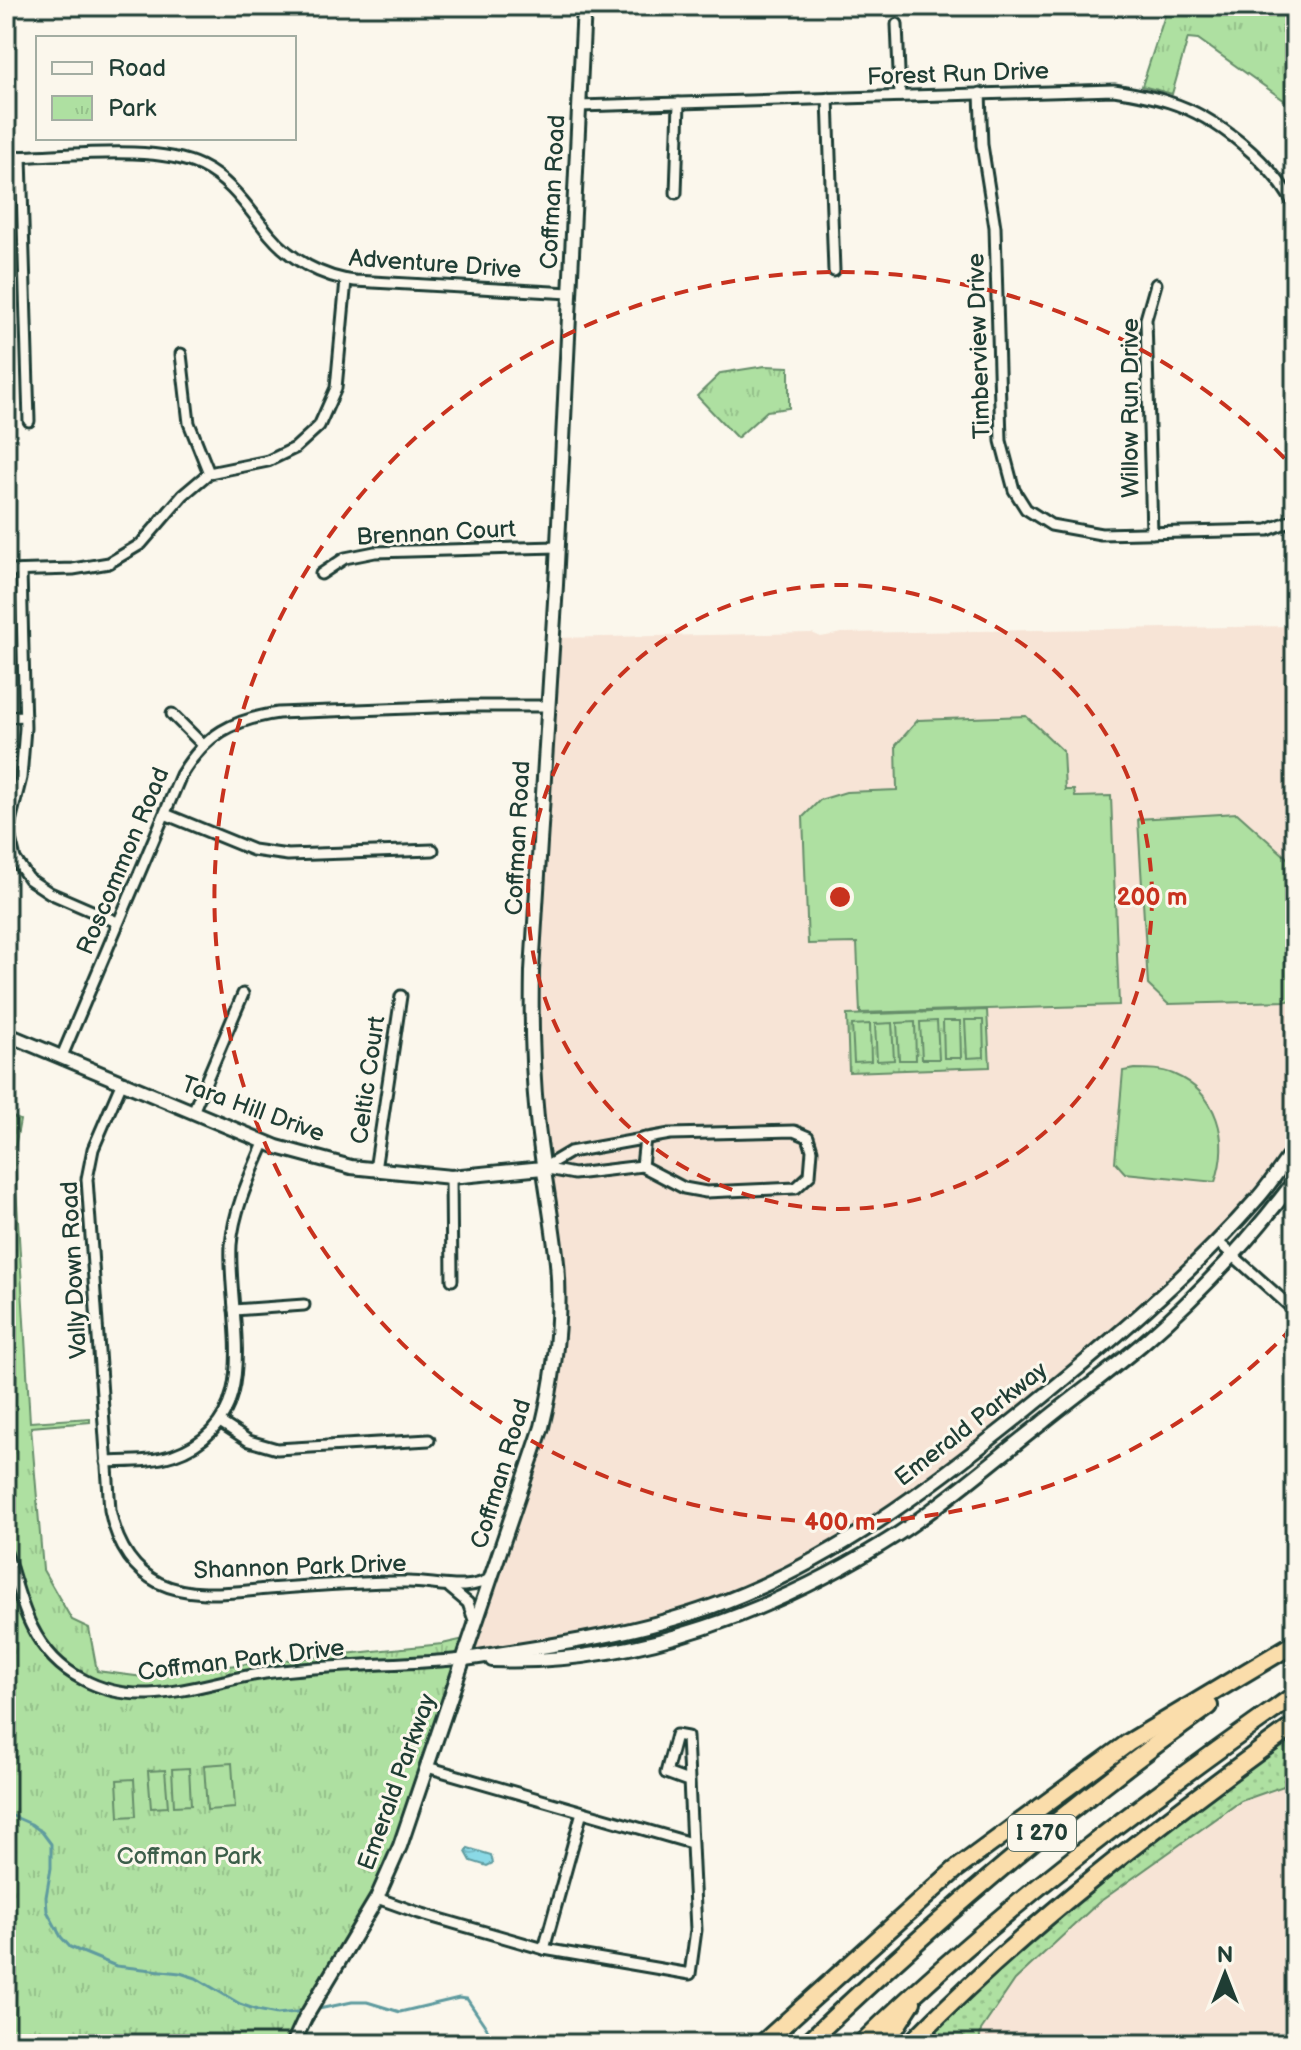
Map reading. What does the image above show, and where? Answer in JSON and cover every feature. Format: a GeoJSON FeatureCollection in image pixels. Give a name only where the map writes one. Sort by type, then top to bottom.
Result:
{"type":"FeatureCollection","features":[{"type":"Feature","properties":{"kind":"highway"},"geometry":{"type":"LineString","coordinates":[[765,2041],[955,1870],[1128,1743],[1295,1644]]}},
{"type":"Feature","properties":{"kind":"highway","name":"I 270"},"geometry":{"type":"LineString","coordinates":[[806,2044],[954,1908],[1055,1822],[1175,1730],[1295,1644]]}},
{"type":"Feature","properties":{"kind":"highway","name":"I 270"},"geometry":{"type":"LineString","coordinates":[[861,2044],[1010,1908],[1136,1809],[1295,1695]]}},
{"type":"Feature","properties":{"kind":"highway"},"geometry":{"type":"LineString","coordinates":[[910,2044],[1032,1930],[1295,1725]]}},
{"type":"Feature","properties":{"kind":"highway"},"geometry":{"type":"LineString","coordinates":[[885,2044],[918,1990]]}},
{"type":"Feature","properties":{"kind":"main road","name":"Coffman Road"},"geometry":{"type":"LineString","coordinates":[[465,1659],[542,1427],[555,1370],[558,1329],[557,1266],[537,1120],[531,1031],[584,6]]}},
{"type":"Feature","properties":{"kind":"main road","name":"Tara Hill Drive"},"geometry":{"type":"LineString","coordinates":[[6,1034],[277,1147],[336,1163],[451,1177],[543,1168]]}},
{"type":"Feature","properties":{"kind":"main road","name":"Emerald Parkway"},"geometry":{"type":"LineString","coordinates":[[465,1659],[594,1638],[677,1618],[727,1600],[830,1551],[888,1517],[1117,1336],[1189,1270],[1257,1200],[1295,1148]]}},
{"type":"Feature","properties":{"kind":"main road","name":"Emerald Parkway"},"geometry":{"type":"LineString","coordinates":[[465,1659],[537,1662],[626,1648],[724,1621],[816,1581],[900,1532],[1141,1344],[1258,1229],[1295,1180]]}},
{"type":"Feature","properties":{"kind":"main road","name":"Emerald Parkway"},"geometry":{"type":"LineString","coordinates":[[293,2044],[305,2018],[377,1898],[400,1846],[465,1659]]}},
{"type":"Feature","properties":{"kind":"street"},"geometry":{"type":"LineString","coordinates":[[897,24],[900,96]]}},
{"type":"Feature","properties":{"kind":"street","name":"Forest Run Drive"},"geometry":{"type":"LineString","coordinates":[[579,106],[1114,90],[1172,102],[1223,129],[1252,152],[1287,191],[1295,207]]}},
{"type":"Feature","properties":{"kind":"street","name":"Timberview Drive"},"geometry":{"type":"LineString","coordinates":[[980,93],[982,145],[995,227],[1001,441],[1014,490],[1026,509],[1051,525],[1101,534],[1268,530],[1295,519]]}},
{"type":"Feature","properties":{"kind":"street"},"geometry":{"type":"LineString","coordinates":[[828,98],[834,271]]}},
{"type":"Feature","properties":{"kind":"street"},"geometry":{"type":"LineString","coordinates":[[676,193],[679,103]]}},
{"type":"Feature","properties":{"kind":"street","name":"Adventure Drive"},"geometry":{"type":"LineString","coordinates":[[6,157],[144,153],[185,160],[220,178],[249,206],[270,236],[297,260],[346,280],[570,293]]}},
{"type":"Feature","properties":{"kind":"street"},"geometry":{"type":"LineString","coordinates":[[21,157],[29,421]]}},
{"type":"Feature","properties":{"kind":"street"},"geometry":{"type":"LineString","coordinates":[[6,571],[73,569],[109,563],[141,544],[183,495],[209,473],[268,461],[295,448],[319,426],[336,388],[346,280]]}},
{"type":"Feature","properties":{"kind":"street","name":"Willow Run Drive"},"geometry":{"type":"LineString","coordinates":[[1152,533],[1146,319],[1156,284]]}},
{"type":"Feature","properties":{"kind":"street"},"geometry":{"type":"LineString","coordinates":[[181,354],[189,423],[209,473]]}},
{"type":"Feature","properties":{"kind":"street","name":"Brennan Court"},"geometry":{"type":"LineString","coordinates":[[321,574],[345,558],[375,552],[558,547]]}},
{"type":"Feature","properties":{"kind":"street"},"geometry":{"type":"LineString","coordinates":[[21,571],[25,716],[21,778],[8,830],[15,859],[29,879],[50,893],[117,922]]}},
{"type":"Feature","properties":{"kind":"street","name":"Roscommon Road"},"geometry":{"type":"LineString","coordinates":[[62,1056],[181,775],[202,744],[228,726],[252,717],[278,713],[547,706]]}},
{"type":"Feature","properties":{"kind":"street"},"geometry":{"type":"LineString","coordinates":[[172,714],[202,744]]}},
{"type":"Feature","properties":{"kind":"street"},"geometry":{"type":"LineString","coordinates":[[6,717],[25,716]]}},
{"type":"Feature","properties":{"kind":"street"},"geometry":{"type":"LineString","coordinates":[[165,814],[253,850],[288,855],[433,850]]}},
{"type":"Feature","properties":{"kind":"street"},"geometry":{"type":"LineString","coordinates":[[193,1112],[243,994]]}},
{"type":"Feature","properties":{"kind":"street","name":"Celtic Court"},"geometry":{"type":"LineString","coordinates":[[375,1170],[401,996]]}},
{"type":"Feature","properties":{"kind":"street","name":"Vally Down Road"},"geometry":{"type":"LineString","coordinates":[[106,1462],[87,1179],[93,1149],[122,1082]]}},
{"type":"Feature","properties":{"kind":"street"},"geometry":{"type":"LineString","coordinates":[[799,1132],[811,1140],[812,1171],[805,1182],[796,1188],[698,1192],[642,1166],[574,1174],[543,1168],[570,1152],[670,1134],[799,1132]]}},
{"type":"Feature","properties":{"kind":"street"},"geometry":{"type":"LineString","coordinates":[[642,1166],[645,1138]]}},
{"type":"Feature","properties":{"kind":"street"},"geometry":{"type":"LineString","coordinates":[[106,1462],[173,1455],[205,1436],[220,1422],[230,1402],[236,1381],[231,1261],[234,1224],[265,1141]]}},
{"type":"Feature","properties":{"kind":"street"},"geometry":{"type":"LineString","coordinates":[[451,1177],[452,1280]]}},
{"type":"Feature","properties":{"kind":"street"},"geometry":{"type":"LineString","coordinates":[[1217,1241],[1295,1311]]}},
{"type":"Feature","properties":{"kind":"street"},"geometry":{"type":"LineString","coordinates":[[234,1310],[304,1305]]}},
{"type":"Feature","properties":{"kind":"street"},"geometry":{"type":"LineString","coordinates":[[220,1422],[249,1441],[277,1449],[429,1440]]}},
{"type":"Feature","properties":{"kind":"street","name":"Shannon Park Drive"},"geometry":{"type":"LineString","coordinates":[[106,1462],[110,1510],[119,1543],[145,1574],[181,1591],[210,1593],[390,1581],[473,1585],[492,1577]]}},
{"type":"Feature","properties":{"kind":"street","name":"Coffman Park Drive"},"geometry":{"type":"LineString","coordinates":[[6,1553],[30,1625],[49,1653],[76,1676],[116,1694],[153,1695],[238,1677],[302,1669],[465,1659]]}},
{"type":"Feature","properties":{"kind":"street","name":"Shannon Park Drive"},"geometry":{"type":"LineString","coordinates":[[440,1584],[463,1597],[471,1609],[476,1627]]}},
{"type":"Feature","properties":{"kind":"street"},"geometry":{"type":"LineString","coordinates":[[377,1898],[544,1949],[690,1974],[696,1944],[687,1737],[676,1735],[666,1773],[688,1781]]}},
{"type":"Feature","properties":{"kind":"street"},"geometry":{"type":"LineString","coordinates":[[427,1767],[691,1843]]}},
{"type":"Feature","properties":{"kind":"street"},"geometry":{"type":"LineString","coordinates":[[544,1949],[582,1812]]}},
{"type":"Feature","properties":{"kind":"shaded area"},"geometry":{"type":"Polygon","coordinates":[[[1295,626],[1295,1148],[1189,1270],[997,1434],[830,1551],[677,1618],[465,1659],[527,1470],[558,1329],[533,1071],[551,638],[812,633],[821,637],[842,633],[1295,626]]]}},
{"type":"Feature","properties":{"kind":"shaded area"},"geometry":{"type":"Polygon","coordinates":[[[1295,1782],[1295,2044],[979,2044],[981,2030],[1015,1980],[1098,1903],[1241,1801],[1295,1782]]]}},
{"type":"Feature","properties":{"kind":"green space"},"geometry":{"type":"Polygon","coordinates":[[[1295,6],[1295,108],[1198,39],[1188,38],[1172,94],[1142,86],[1167,9],[1295,6]]]}},
{"type":"Feature","properties":{"kind":"green space"},"geometry":{"type":"Polygon","coordinates":[[[765,366],[789,367],[789,408],[767,411],[737,438],[697,396],[721,373],[765,366]]]}},
{"type":"Feature","properties":{"kind":"green space"},"geometry":{"type":"Polygon","coordinates":[[[1026,716],[1063,751],[1065,790],[1074,790],[1075,797],[1111,796],[1119,1005],[860,1013],[857,943],[808,944],[803,817],[820,800],[846,792],[897,790],[896,745],[918,720],[1026,716]]]}},
{"type":"Feature","properties":{"kind":"green space"},"geometry":{"type":"Polygon","coordinates":[[[1237,813],[1295,865],[1295,997],[1288,1001],[1168,1004],[1148,985],[1138,819],[1237,813]]]}},
{"type":"Feature","properties":{"kind":"green space"},"geometry":{"type":"Polygon","coordinates":[[[987,1010],[990,1067],[849,1072],[847,1015],[987,1010]]]}},
{"type":"Feature","properties":{"kind":"green space"},"geometry":{"type":"Polygon","coordinates":[[[965,1020],[983,1020],[984,1057],[967,1058],[965,1020]]]}},
{"type":"Feature","properties":{"kind":"green space"},"geometry":{"type":"Polygon","coordinates":[[[937,1021],[939,1059],[922,1059],[920,1022],[937,1021]]]}},
{"type":"Feature","properties":{"kind":"green space"},"geometry":{"type":"Polygon","coordinates":[[[943,1021],[960,1021],[961,1058],[944,1058],[943,1021]]]}},
{"type":"Feature","properties":{"kind":"green space"},"geometry":{"type":"Polygon","coordinates":[[[915,1022],[916,1060],[899,1060],[897,1023],[915,1022]]]}},
{"type":"Feature","properties":{"kind":"green space"},"geometry":{"type":"Polygon","coordinates":[[[892,1023],[894,1060],[877,1061],[875,1024],[892,1023]]]}},
{"type":"Feature","properties":{"kind":"green space"},"geometry":{"type":"Polygon","coordinates":[[[870,1024],[871,1061],[854,1062],[852,1025],[870,1024]]]}},
{"type":"Feature","properties":{"kind":"green space"},"geometry":{"type":"Polygon","coordinates":[[[1135,1069],[1173,1074],[1188,1082],[1210,1105],[1220,1134],[1221,1150],[1215,1182],[1125,1173],[1115,1162],[1123,1071],[1135,1069]]]}},
{"type":"Feature","properties":{"kind":"green space","name":"Coffman Park"},"geometry":{"type":"Polygon","coordinates":[[[6,1114],[20,1120],[14,1153],[30,1422],[90,1418],[90,1422],[31,1427],[43,1570],[72,1620],[89,1628],[97,1671],[151,1678],[208,1668],[442,1644],[473,1637],[400,1846],[293,2044],[6,2044],[6,1114]]]}},
{"type":"Feature","properties":{"kind":"green space"},"geometry":{"type":"Polygon","coordinates":[[[1295,1732],[1295,1782],[1241,1801],[1098,1903],[1015,1980],[981,2030],[979,2044],[919,2044],[1123,1862],[1295,1732]]]}},
{"type":"Feature","properties":{"kind":"green space"},"geometry":{"type":"Polygon","coordinates":[[[232,1763],[235,1808],[207,1810],[204,1765],[232,1763]]]}},
{"type":"Feature","properties":{"kind":"green space"},"geometry":{"type":"Polygon","coordinates":[[[189,1768],[191,1805],[174,1806],[172,1769],[189,1768]]]}},
{"type":"Feature","properties":{"kind":"green space"},"geometry":{"type":"Polygon","coordinates":[[[165,1770],[168,1807],[151,1808],[148,1771],[165,1770]]]}},
{"type":"Feature","properties":{"kind":"green space"},"geometry":{"type":"Polygon","coordinates":[[[134,1779],[136,1816],[119,1817],[117,1780],[134,1779]]]}},
{"type":"Feature","properties":{"kind":"water"},"geometry":{"type":"Polygon","coordinates":[[[468,1848],[491,1855],[493,1863],[487,1866],[471,1861],[466,1852],[468,1848]]]}},
{"type":"Feature","properties":{"kind":"waterway"},"geometry":{"type":"LineString","coordinates":[[6,1813],[31,1824],[51,1844],[47,1911],[70,1947],[116,1966],[180,1973],[196,1978],[240,2004],[257,2010],[277,2014],[306,2011]]}},
{"type":"Feature","properties":{"kind":"waterway"},"geometry":{"type":"LineString","coordinates":[[314,2010],[367,2002],[400,2012],[459,1998],[467,1999],[494,2039],[503,2044]]}},
{"type":"Feature","properties":{"kind":"waterway"},"geometry":{"type":"LineString","coordinates":[[525,2044],[550,2038],[645,2044]]}}]}
